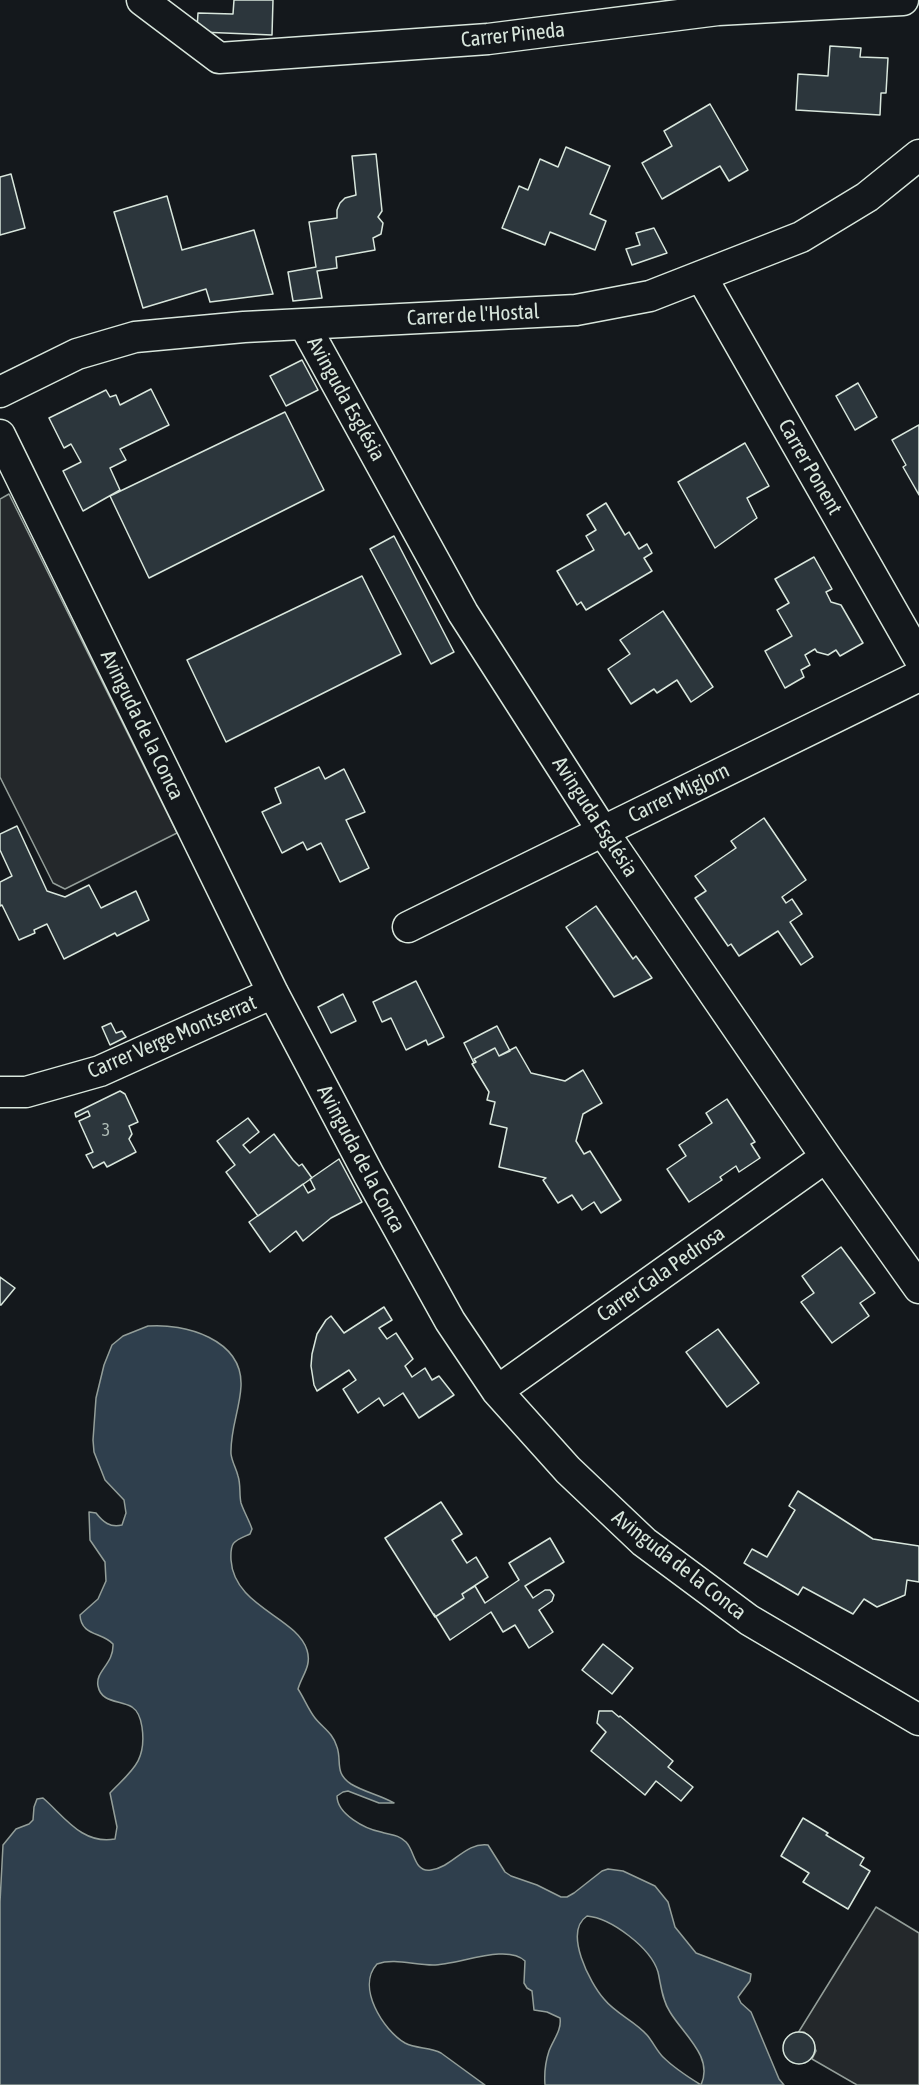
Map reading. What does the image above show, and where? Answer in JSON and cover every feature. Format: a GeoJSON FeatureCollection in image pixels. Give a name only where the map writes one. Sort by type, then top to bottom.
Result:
{"type":"FeatureCollection","features":[{"type":"Feature","properties":{"kind":"street","name":"Carrer Pineda"},"geometry":{"type":"LineString","coordinates":[[142,0],[219,58],[488,39],[718,10],[903,0]]}},
{"type":"Feature","properties":{"kind":"street","name":"Carrer de l'Hostal"},"geometry":{"type":"LineString","coordinates":[[0,392],[76,354],[135,337],[304,324],[576,310],[650,296],[801,237],[867,197],[919,155]]}},
{"type":"Feature","properties":{"kind":"street","name":"Carrer Ponent"},"geometry":{"type":"LineString","coordinates":[[701,276],[919,658]]}},
{"type":"Feature","properties":{"kind":"street","name":"Avinguda Església"},"geometry":{"type":"LineString","coordinates":[[304,324],[463,613],[602,830],[826,1157],[919,1288]]}},
{"type":"Feature","properties":{"kind":"street","name":"Avinguda de la Conca"},"geometry":{"type":"LineString","coordinates":[[0,435],[273,993],[450,1322],[497,1391],[568,1470],[644,1542],[749,1620],[919,1720]]}},
{"type":"Feature","properties":{"kind":"street","name":"Carrer Migjorn"},"geometry":{"type":"LineString","coordinates":[[408,927],[919,676]]}},
{"type":"Feature","properties":{"kind":"street","name":"Carrer Verge Montserrat"},"geometry":{"type":"LineString","coordinates":[[0,1092],[26,1092],[100,1071],[273,993]]}},
{"type":"Feature","properties":{"kind":"street","name":"Carrer Cala Pedrosa"},"geometry":{"type":"LineString","coordinates":[[497,1391],[826,1157]]}},
{"type":"Feature","properties":{"kind":"shaded area"},"geometry":{"type":"Polygon","coordinates":[[[9,494],[177,833],[65,889],[53,883],[0,777],[0,499],[9,494]]]}},
{"type":"Feature","properties":{"kind":"shaded area"},"geometry":{"type":"Polygon","coordinates":[[[876,1907],[919,1933],[919,2085],[857,2085],[812,2059],[816,2051],[812,2039],[804,2032],[798,2033],[876,1907]]]}},
{"type":"Feature","properties":{"kind":"water"},"geometry":{"type":"Polygon","coordinates":[[[148,1326],[178,1328],[209,1337],[232,1356],[239,1370],[241,1386],[231,1454],[239,1479],[241,1503],[252,1529],[250,1534],[232,1545],[231,1560],[235,1576],[243,1589],[291,1629],[301,1639],[307,1650],[306,1670],[298,1689],[313,1715],[335,1742],[342,1776],[356,1787],[394,1803],[379,1803],[348,1791],[343,1792],[337,1796],[338,1803],[347,1815],[360,1824],[403,1839],[418,1865],[425,1870],[439,1868],[472,1847],[488,1845],[505,1872],[561,1897],[574,1893],[602,1871],[608,1869],[623,1871],[655,1886],[668,1902],[675,1927],[696,1953],[751,1974],[750,1981],[738,1997],[751,2012],[779,2079],[784,2085],[701,2085],[545,2085],[549,2051],[558,2031],[560,2018],[547,2012],[534,2010],[532,1991],[524,1983],[525,1961],[517,1956],[495,1954],[433,1965],[384,1962],[377,1964],[371,1973],[369,1984],[375,2007],[388,2028],[397,2037],[409,2045],[441,2053],[485,2085],[0,2085],[0,1902],[3,1845],[16,1829],[33,1820],[37,1799],[43,1798],[74,1828],[93,1838],[115,1839],[117,1827],[110,1793],[131,1772],[142,1749],[142,1727],[136,1711],[132,1707],[107,1698],[98,1686],[99,1676],[111,1657],[113,1644],[84,1627],[80,1615],[98,1599],[106,1581],[105,1562],[90,1540],[89,1512],[96,1513],[104,1522],[114,1526],[122,1525],[126,1513],[124,1500],[105,1480],[94,1452],[96,1398],[104,1365],[112,1345],[123,1336],[148,1326]],[[587,1916],[580,1924],[578,1945],[586,1970],[598,1991],[614,2009],[642,2030],[667,2061],[701,2085],[704,2075],[700,2055],[667,2007],[654,1963],[639,1944],[618,1928],[587,1916]]]}},
{"type":"Feature","properties":{"kind":"building"},"geometry":{"type":"Polygon","coordinates":[[[234,0],[273,0],[272,35],[201,32],[197,29],[198,13],[233,14],[234,0]]]}},
{"type":"Feature","properties":{"kind":"building"},"geometry":{"type":"Polygon","coordinates":[[[830,46],[861,48],[860,57],[888,58],[886,93],[881,93],[880,115],[796,110],[798,74],[828,76],[830,46]]]}},
{"type":"Feature","properties":{"kind":"building"},"geometry":{"type":"Polygon","coordinates":[[[710,104],[748,170],[729,181],[720,166],[662,199],[642,163],[672,146],[664,131],[710,104]]]}},
{"type":"Feature","properties":{"kind":"building"},"geometry":{"type":"Polygon","coordinates":[[[566,147],[610,166],[590,214],[606,221],[595,250],[550,232],[545,245],[502,228],[519,186],[528,190],[540,159],[558,167],[566,147]]]}},
{"type":"Feature","properties":{"kind":"building"},"geometry":{"type":"Polygon","coordinates":[[[376,154],[382,211],[378,217],[383,223],[381,234],[373,238],[375,250],[336,257],[337,268],[317,271],[322,298],[293,301],[288,272],[316,267],[309,222],[337,218],[340,203],[345,198],[356,195],[352,156],[376,154]]]}},
{"type":"Feature","properties":{"kind":"building"},"geometry":{"type":"Polygon","coordinates":[[[11,174],[25,228],[0,235],[0,177],[11,174]]]}},
{"type":"Feature","properties":{"kind":"building"},"geometry":{"type":"Polygon","coordinates":[[[167,196],[182,250],[254,230],[273,294],[210,302],[206,289],[143,308],[114,212],[167,196]]]}},
{"type":"Feature","properties":{"kind":"building"},"geometry":{"type":"Polygon","coordinates":[[[654,228],[667,253],[632,265],[626,249],[640,245],[636,233],[654,228]]]}},
{"type":"Feature","properties":{"kind":"building"},"geometry":{"type":"Polygon","coordinates":[[[302,360],[318,390],[286,406],[270,376],[302,360]]]}},
{"type":"Feature","properties":{"kind":"building"},"geometry":{"type":"Polygon","coordinates":[[[858,383],[877,417],[855,430],[836,396],[858,383]]]}},
{"type":"Feature","properties":{"kind":"building"},"geometry":{"type":"Polygon","coordinates":[[[151,389],[169,425],[120,449],[126,460],[110,468],[120,490],[83,511],[63,471],[81,462],[71,444],[64,448],[49,418],[106,390],[110,397],[116,395],[120,405],[151,389]]]}},
{"type":"Feature","properties":{"kind":"building"},"geometry":{"type":"Polygon","coordinates":[[[285,412],[324,490],[149,578],[110,496],[285,412]]]}},
{"type":"Feature","properties":{"kind":"building"},"geometry":{"type":"Polygon","coordinates":[[[919,425],[919,495],[903,467],[906,465],[892,440],[919,425]]]}},
{"type":"Feature","properties":{"kind":"building"},"geometry":{"type":"Polygon","coordinates":[[[745,443],[769,486],[747,498],[757,518],[715,548],[678,482],[745,443]]]}},
{"type":"Feature","properties":{"kind":"building"},"geometry":{"type":"Polygon","coordinates":[[[606,503],[625,535],[629,532],[639,549],[647,544],[652,553],[644,558],[652,571],[586,610],[581,602],[577,605],[557,571],[594,550],[586,536],[596,530],[587,515],[606,503]]]}},
{"type":"Feature","properties":{"kind":"building"},"geometry":{"type":"Polygon","coordinates":[[[394,536],[454,652],[431,664],[370,549],[394,536]]]}},
{"type":"Feature","properties":{"kind":"building"},"geometry":{"type":"Polygon","coordinates":[[[814,557],[832,589],[826,592],[831,602],[841,605],[863,643],[840,656],[836,650],[828,655],[817,652],[815,649],[805,655],[810,665],[801,670],[804,677],[785,688],[765,651],[792,636],[777,610],[789,603],[775,579],[814,557]]]}},
{"type":"Feature","properties":{"kind":"building"},"geometry":{"type":"Polygon","coordinates":[[[362,576],[401,654],[226,742],[187,660],[362,576]]]}},
{"type":"Feature","properties":{"kind":"building"},"geometry":{"type":"Polygon","coordinates":[[[663,611],[713,687],[691,702],[677,680],[657,693],[654,689],[631,704],[608,669],[630,654],[620,640],[663,611]]]}},
{"type":"Feature","properties":{"kind":"building"},"geometry":{"type":"Polygon","coordinates":[[[319,767],[325,779],[344,769],[365,812],[346,820],[369,868],[340,882],[321,843],[307,850],[303,842],[282,853],[262,812],[281,803],[275,788],[319,767]]]}},
{"type":"Feature","properties":{"kind":"building"},"geometry":{"type":"Polygon","coordinates":[[[764,818],[806,880],[782,897],[786,903],[792,899],[802,914],[790,922],[813,957],[801,965],[778,931],[739,956],[731,944],[728,946],[695,898],[706,891],[695,876],[736,848],[731,841],[764,818]]]}},
{"type":"Feature","properties":{"kind":"building"},"geometry":{"type":"Polygon","coordinates":[[[17,826],[47,891],[65,897],[89,885],[101,908],[136,891],[149,920],[117,936],[115,933],[64,959],[47,924],[34,930],[35,933],[19,940],[2,905],[0,906],[0,882],[12,876],[0,850],[0,834],[17,826]]]}},
{"type":"Feature","properties":{"kind":"building"},"geometry":{"type":"Polygon","coordinates":[[[596,906],[633,959],[636,956],[652,978],[614,997],[566,927],[596,906]]]}},
{"type":"Feature","properties":{"kind":"building"},"geometry":{"type":"Polygon","coordinates":[[[416,981],[444,1037],[428,1045],[426,1040],[406,1050],[391,1018],[382,1022],[373,1002],[416,981]]]}},
{"type":"Feature","properties":{"kind":"building"},"geometry":{"type":"Polygon","coordinates":[[[343,994],[356,1021],[331,1033],[318,1007],[343,994]]]}},
{"type":"Feature","properties":{"kind":"building"},"geometry":{"type":"Polygon","coordinates":[[[111,1023],[116,1033],[122,1031],[126,1037],[110,1045],[102,1027],[111,1023]]]}},
{"type":"Feature","properties":{"kind":"building"},"geometry":{"type":"Polygon","coordinates":[[[497,1026],[510,1051],[499,1056],[495,1048],[474,1059],[476,1062],[474,1063],[464,1043],[497,1026]]]}},
{"type":"Feature","properties":{"kind":"building"},"geometry":{"type":"Polygon","coordinates":[[[516,1047],[531,1073],[565,1081],[583,1070],[602,1103],[583,1114],[576,1141],[584,1154],[590,1151],[621,1200],[601,1213],[594,1202],[582,1210],[572,1195],[558,1203],[543,1180],[546,1178],[499,1167],[507,1128],[490,1124],[495,1102],[487,1100],[489,1092],[472,1064],[476,1062],[474,1059],[495,1048],[499,1056],[516,1047]]]}},
{"type":"Feature","properties":{"kind":"building"},"geometry":{"type":"Polygon","coordinates":[[[120,1091],[125,1094],[138,1122],[129,1126],[132,1134],[129,1139],[136,1152],[107,1167],[104,1162],[93,1168],[86,1155],[93,1152],[79,1121],[90,1116],[88,1111],[76,1117],[75,1113],[120,1091]]]}},
{"type":"Feature","properties":{"kind":"building"},"geometry":{"type":"Polygon","coordinates":[[[727,1099],[755,1142],[751,1144],[760,1158],[739,1172],[736,1166],[720,1177],[722,1180],[689,1202],[667,1169],[686,1156],[679,1145],[712,1123],[706,1113],[727,1099]]]}},
{"type":"Feature","properties":{"kind":"building"},"geometry":{"type":"Polygon","coordinates":[[[248,1118],[259,1132],[243,1145],[250,1153],[274,1134],[293,1160],[299,1166],[302,1164],[312,1178],[258,1216],[226,1172],[235,1165],[217,1141],[248,1118]]]}},
{"type":"Feature","properties":{"kind":"building"},"geometry":{"type":"Polygon","coordinates":[[[339,1159],[362,1202],[331,1218],[303,1241],[296,1231],[270,1252],[249,1222],[303,1184],[308,1193],[315,1189],[310,1179],[339,1159]]]}},
{"type":"Feature","properties":{"kind":"building"},"geometry":{"type":"Polygon","coordinates":[[[841,1247],[875,1293],[860,1303],[869,1316],[832,1343],[801,1302],[814,1293],[802,1276],[841,1247]]]}},
{"type":"Feature","properties":{"kind":"building"},"geometry":{"type":"Polygon","coordinates":[[[0,1277],[15,1288],[1,1305],[0,1305],[0,1277]]]}},
{"type":"Feature","properties":{"kind":"building"},"geometry":{"type":"Polygon","coordinates":[[[384,1307],[392,1320],[379,1328],[387,1339],[396,1333],[413,1359],[405,1366],[412,1377],[425,1368],[432,1380],[439,1376],[454,1395],[419,1418],[403,1393],[384,1406],[379,1398],[358,1413],[343,1389],[356,1380],[349,1370],[317,1391],[314,1385],[312,1354],[317,1334],[326,1320],[331,1316],[344,1333],[384,1307]]]}},
{"type":"Feature","properties":{"kind":"building"},"geometry":{"type":"Polygon","coordinates":[[[718,1329],[759,1383],[727,1407],[686,1352],[718,1329]]]}},
{"type":"Feature","properties":{"kind":"building"},"geometry":{"type":"Polygon","coordinates":[[[798,1491],[873,1539],[919,1546],[919,1582],[907,1580],[905,1595],[877,1607],[864,1599],[853,1614],[803,1587],[798,1595],[744,1563],[752,1549],[767,1557],[795,1510],[789,1506],[798,1491]]]}},
{"type":"Feature","properties":{"kind":"building"},"geometry":{"type":"Polygon","coordinates":[[[441,1502],[462,1534],[452,1540],[467,1563],[476,1557],[488,1577],[462,1594],[464,1598],[435,1617],[385,1538],[441,1502]]]}},
{"type":"Feature","properties":{"kind":"building"},"geometry":{"type":"Polygon","coordinates":[[[550,1538],[564,1562],[525,1586],[533,1598],[545,1590],[550,1590],[554,1595],[552,1601],[539,1610],[553,1632],[529,1648],[515,1625],[503,1632],[491,1612],[450,1640],[436,1617],[464,1598],[462,1594],[475,1586],[485,1603],[519,1580],[509,1563],[550,1538]]]}},
{"type":"Feature","properties":{"kind":"building"},"geometry":{"type":"Polygon","coordinates":[[[603,1644],[633,1668],[612,1694],[582,1670],[603,1644]]]}},
{"type":"Feature","properties":{"kind":"building"},"geometry":{"type":"Polygon","coordinates":[[[599,1711],[612,1711],[620,1716],[673,1761],[668,1767],[693,1787],[681,1801],[656,1781],[645,1795],[591,1751],[606,1732],[597,1723],[599,1711]]]}},
{"type":"Feature","properties":{"kind":"building"},"geometry":{"type":"Polygon","coordinates":[[[803,1818],[864,1858],[860,1865],[870,1871],[848,1909],[803,1882],[809,1873],[781,1856],[803,1818]]]}},
{"type":"Feature","properties":{"kind":"building"},"geometry":{"type":"Polygon","coordinates":[[[799,2032],[810,2037],[815,2048],[810,2059],[799,2064],[788,2059],[783,2048],[788,2037],[799,2032]]]}}]}
